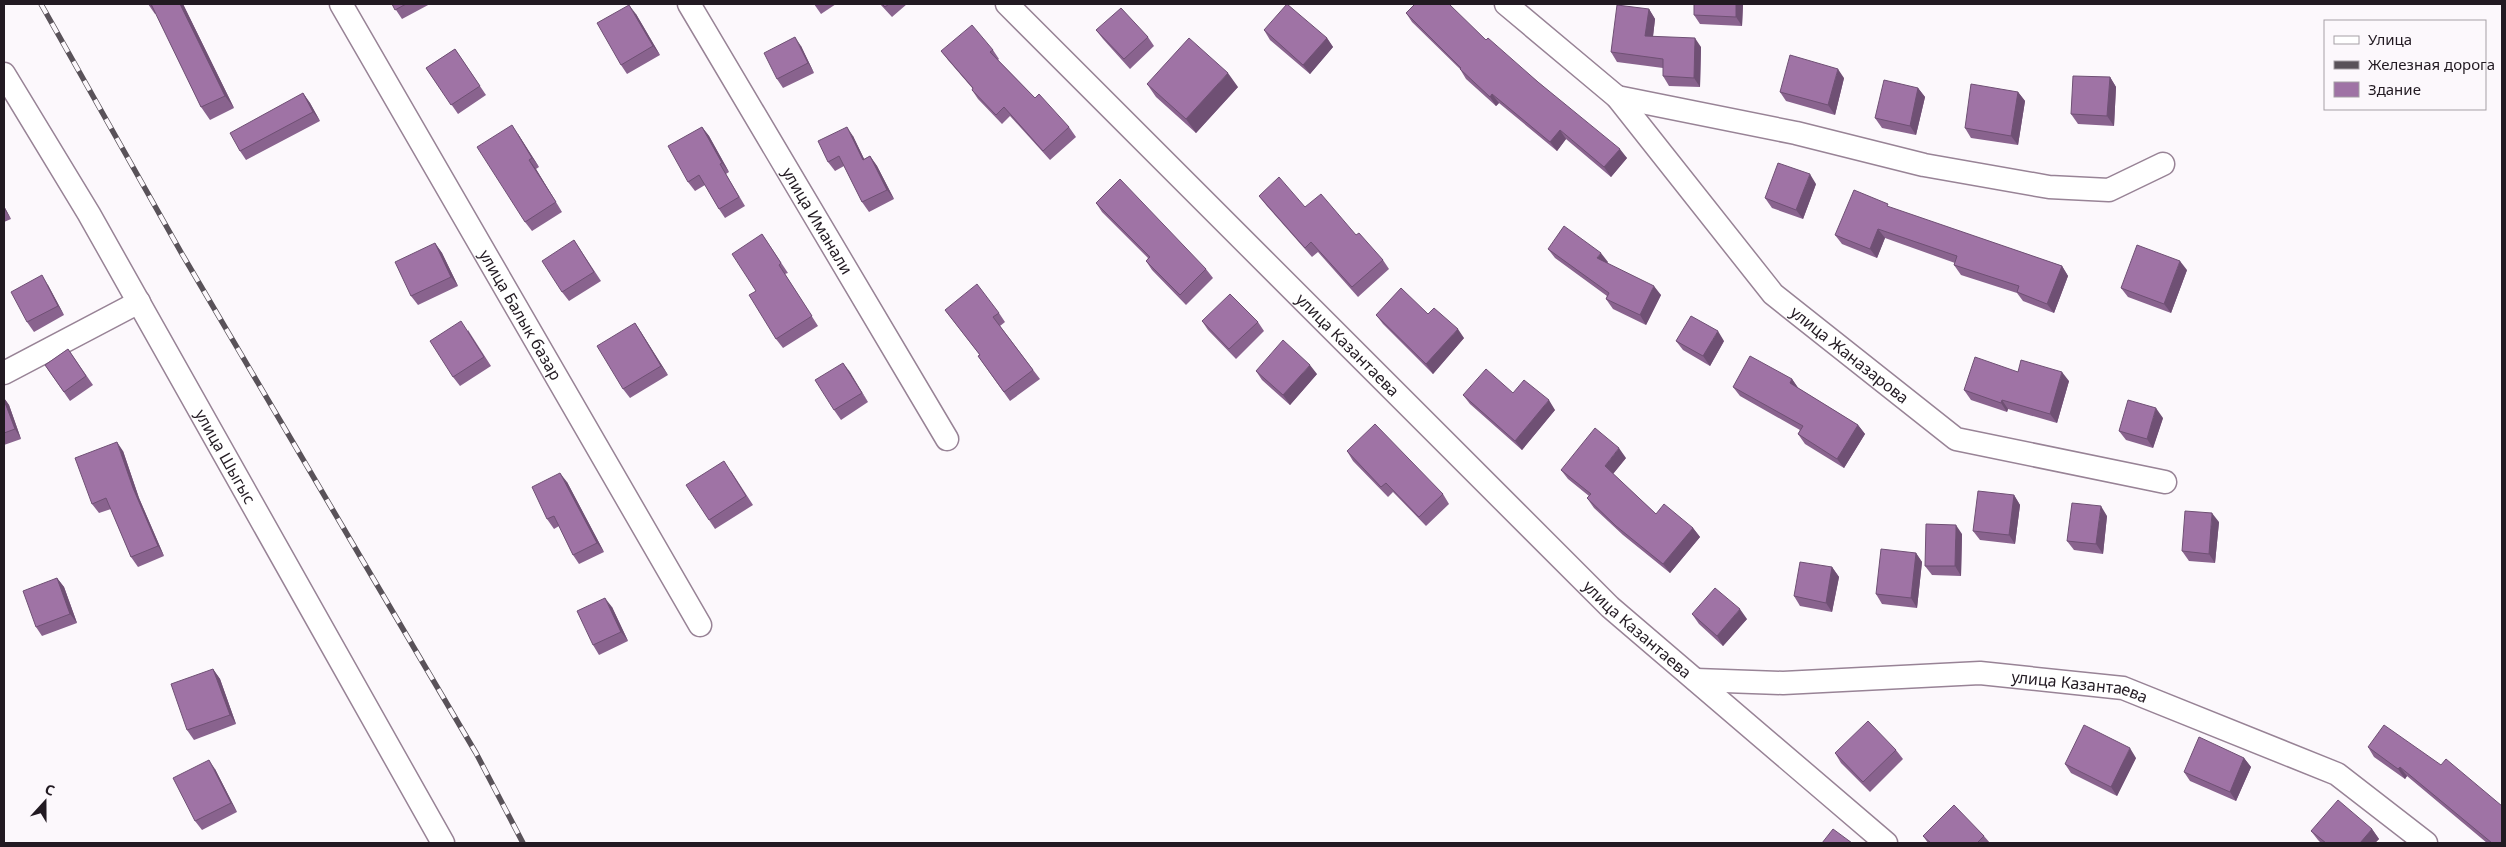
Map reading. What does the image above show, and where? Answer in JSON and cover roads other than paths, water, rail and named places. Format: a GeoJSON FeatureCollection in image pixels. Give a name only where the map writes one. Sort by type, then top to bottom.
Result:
{"type":"FeatureCollection","features":[{"type":"Feature","properties":{"kind":"street","name":"улица Балык базар"},"geometry":{"type":"LineString","coordinates":[[341,4],[700,625]]}},
{"type":"Feature","properties":{"kind":"street","name":"улица Иманали"},"geometry":{"type":"LineString","coordinates":[[689,4],[947,439]]}},
{"type":"Feature","properties":{"kind":"street","name":"улица Казантаева"},"geometry":{"type":"LineString","coordinates":[[1007,4],[1610,607],[1886,843]]}},
{"type":"Feature","properties":{"kind":"street","name":"улица Жаназарова"},"geometry":{"type":"LineString","coordinates":[[1506,4],[1617,97],[1773,294],[1956,439],[2165,482]]}},
{"type":"Feature","properties":{"kind":"street","name":"улица Шыгыс"},"geometry":{"type":"LineString","coordinates":[[4,74],[89,214],[443,843]]}},
{"type":"Feature","properties":{"kind":"street","name":"улица Жаназарова"},"geometry":{"type":"LineString","coordinates":[[1617,97],[1796,133],[1924,165],[2049,187],[2109,190],[2163,164]]}},
{"type":"Feature","properties":{"kind":"street"},"geometry":{"type":"LineString","coordinates":[[4,372],[139,302]]}},
{"type":"Feature","properties":{"kind":"street","name":"улица Казантаева"},"geometry":{"type":"LineString","coordinates":[[1696,680],[1783,683],[1980,672],[2123,688],[2338,774],[2426,843]]}},
{"type":"Feature","properties":{"kind":"railway"},"geometry":{"type":"LineString","coordinates":[[41,4],[182,254],[476,753],[523,843]]}}]}
